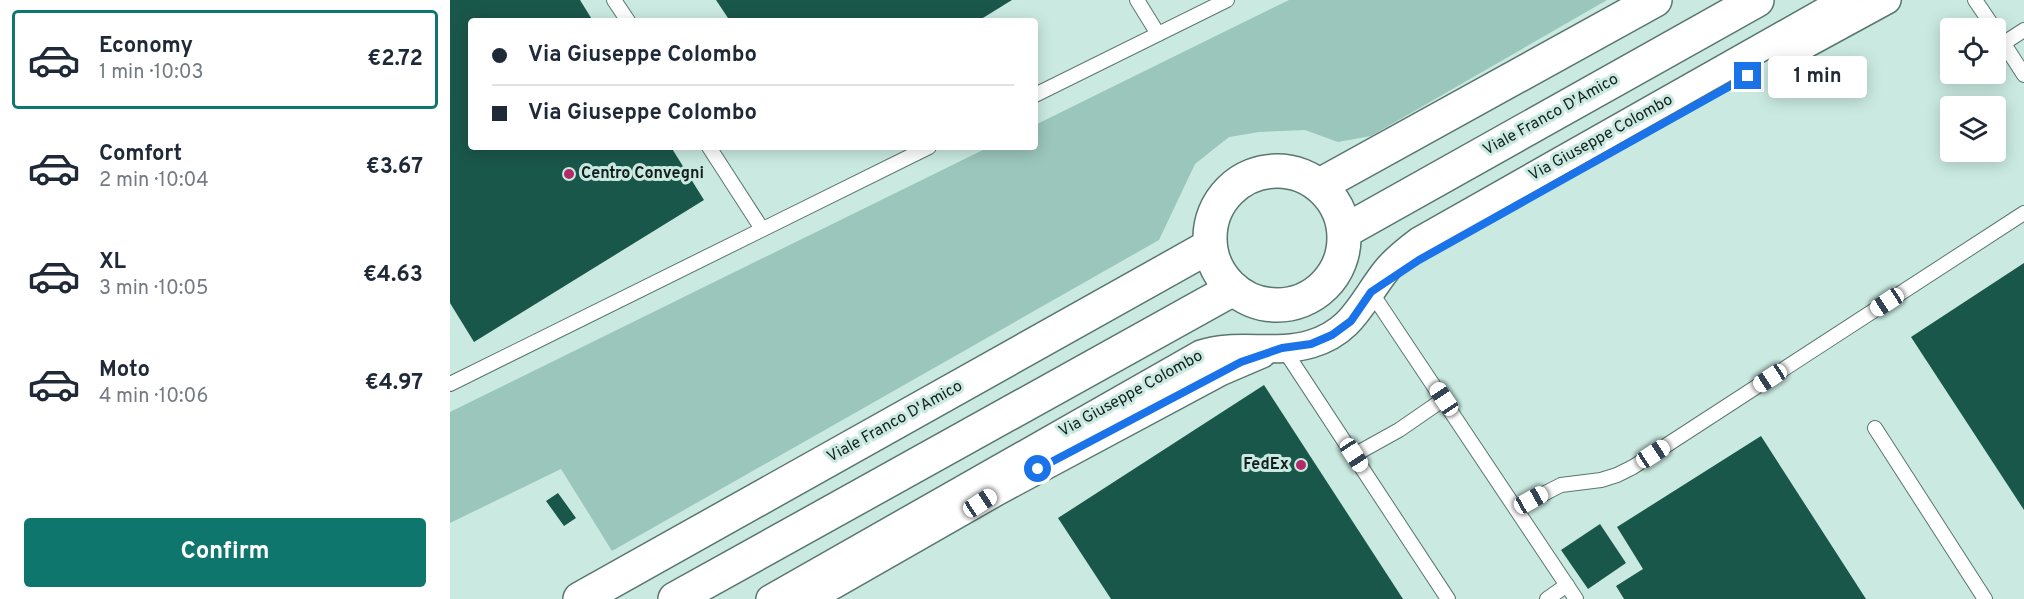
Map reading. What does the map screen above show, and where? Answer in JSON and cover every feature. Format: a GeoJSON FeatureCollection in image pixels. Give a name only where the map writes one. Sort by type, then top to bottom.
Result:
{"type":"FeatureCollection","features":[{"type":"Feature","properties":{"kind":"street"},"geometry":{"type":"LineString","coordinates":[[1320,185],[1655,0]]}},
{"type":"Feature","properties":{"kind":"street","name":"Viale Franco D'Amico"},"geometry":{"type":"LineString","coordinates":[[1345,231],[1757,0]]}},
{"type":"Feature","properties":{"kind":"street","name":"Via Giuseppe Colombo"},"geometry":{"type":"LineString","coordinates":[[770,599],[1197,356],[1208,351],[1231,348],[1282,348],[1311,344],[1332,335],[1351,321],[1390,265],[1419,241],[1845,0]]}},
{"type":"Feature","properties":{"kind":"street","name":"Via Giuseppe Colombo"},"geometry":{"type":"LineString","coordinates":[[1371,292],[1429,254],[1887,0]]}},
{"type":"Feature","properties":{"kind":"street"},"geometry":{"type":"LineString","coordinates":[[1277,170],[1300,174],[1320,185],[1332,198],[1340,213],[1345,231],[1343,253],[1334,274],[1318,291],[1298,302],[1275,305],[1253,300],[1233,289],[1214,262],[1210,246],[1211,223],[1220,202],[1235,185],[1245,179],[1255,174],[1277,170]]}},
{"type":"Feature","properties":{"kind":"street","name":"Viale Franco D'Amico"},"geometry":{"type":"LineString","coordinates":[[580,599],[1210,246]]}},
{"type":"Feature","properties":{"kind":"street"},"geometry":{"type":"LineString","coordinates":[[675,599],[1233,289]]}},
{"type":"Feature","properties":{"kind":"street","name":"Via Giuseppe Colombo"},"geometry":{"type":"LineString","coordinates":[[809,599],[998,491],[1220,372],[1250,358],[1282,348]]}},
{"type":"Feature","properties":{"kind":"lane"},"geometry":{"type":"LineString","coordinates":[[614,0],[626,18]]}},
{"type":"Feature","properties":{"kind":"lane"},"geometry":{"type":"LineString","coordinates":[[1137,0],[1158,34]]}},
{"type":"Feature","properties":{"kind":"lane"},"geometry":{"type":"LineString","coordinates":[[1038,93],[1227,0]]}},
{"type":"Feature","properties":{"kind":"lane"},"geometry":{"type":"LineString","coordinates":[[1976,0],[1987,18]]}},
{"type":"Feature","properties":{"kind":"lane"},"geometry":{"type":"LineString","coordinates":[[2006,42],[2024,30]]}},
{"type":"Feature","properties":{"kind":"lane"},"geometry":{"type":"LineString","coordinates":[[2006,46],[2024,75]]}},
{"type":"Feature","properties":{"kind":"lane"},"geometry":{"type":"LineString","coordinates":[[711,150],[762,229]]}},
{"type":"Feature","properties":{"kind":"lane"},"geometry":{"type":"LineString","coordinates":[[450,384],[923,150]]}},
{"type":"Feature","properties":{"kind":"lane"},"geometry":{"type":"LineString","coordinates":[[1515,508],[1561,485],[1600,480],[1633,467],[2024,213]]}},
{"type":"Feature","properties":{"kind":"lane"},"geometry":{"type":"LineString","coordinates":[[1371,292],[1575,599]]}},
{"type":"Feature","properties":{"kind":"lane"},"geometry":{"type":"LineString","coordinates":[[1282,348],[1448,599]]}},
{"type":"Feature","properties":{"kind":"lane"},"geometry":{"type":"LineString","coordinates":[[1354,455],[1399,430],[1444,399]]}},
{"type":"Feature","properties":{"kind":"lane"},"geometry":{"type":"LineString","coordinates":[[1875,428],[1985,599]]}},
{"type":"Feature","properties":{"kind":"lane"},"geometry":{"type":"LineString","coordinates":[[835,599],[998,491]]}},
{"type":"Feature","properties":{"kind":"lane"},"geometry":{"type":"LineString","coordinates":[[1547,599],[1566,585]]}},
{"type":"Feature","properties":{"kind":"green space"},"geometry":{"type":"Polygon","coordinates":[[[1289,0],[1607,0],[1371,136],[1338,142],[1305,130],[1259,132],[1229,137],[1195,164],[1159,240],[612,551],[561,469],[450,523],[450,412],[983,150],[1038,150],[1038,124],[1289,0]]]}},
{"type":"Feature","properties":{"kind":"building","name":"Centro Convegni"},"geometry":{"type":"Polygon","coordinates":[[[450,0],[580,0],[591,18],[468,18],[468,150],[673,150],[704,200],[474,342],[450,303],[450,0]]]}},
{"type":"Feature","properties":{"kind":"building"},"geometry":{"type":"Polygon","coordinates":[[[716,0],[1012,0],[983,18],[728,18],[716,0]]]}},
{"type":"Feature","properties":{"kind":"building"},"geometry":{"type":"Polygon","coordinates":[[[2024,263],[2024,510],[1911,337],[2024,263]]]}},
{"type":"Feature","properties":{"kind":"building"},"geometry":{"type":"Polygon","coordinates":[[[1264,385],[1403,599],[1111,599],[1058,518],[1264,385]]]}},
{"type":"Feature","properties":{"kind":"building"},"geometry":{"type":"Polygon","coordinates":[[[1761,436],[1866,599],[1624,599],[1616,586],[1643,569],[1617,527],[1761,436]]]}},
{"type":"Feature","properties":{"kind":"building"},"geometry":{"type":"Polygon","coordinates":[[[558,493],[576,518],[564,526],[546,501],[558,493]]]}},
{"type":"Feature","properties":{"kind":"building"},"geometry":{"type":"Polygon","coordinates":[[[1600,524],[1626,563],[1588,589],[1561,550],[1600,524]]]}},
{"type":"Feature","properties":{"kind":"place","name":"Centro Convegni"},"geometry":{"type":"Point","coordinates":[569,174]}},
{"type":"Feature","properties":{"kind":"place","name":"FedEx"},"geometry":{"type":"Point","coordinates":[1301,465]}},
{"type":"Feature","properties":{"kind":"route"},"geometry":{"type":"LineString","coordinates":[[1038,469],[1241,362],[1282,348],[1311,344],[1332,335],[1351,321],[1371,292],[1390,278],[1748,76]]}}]}
